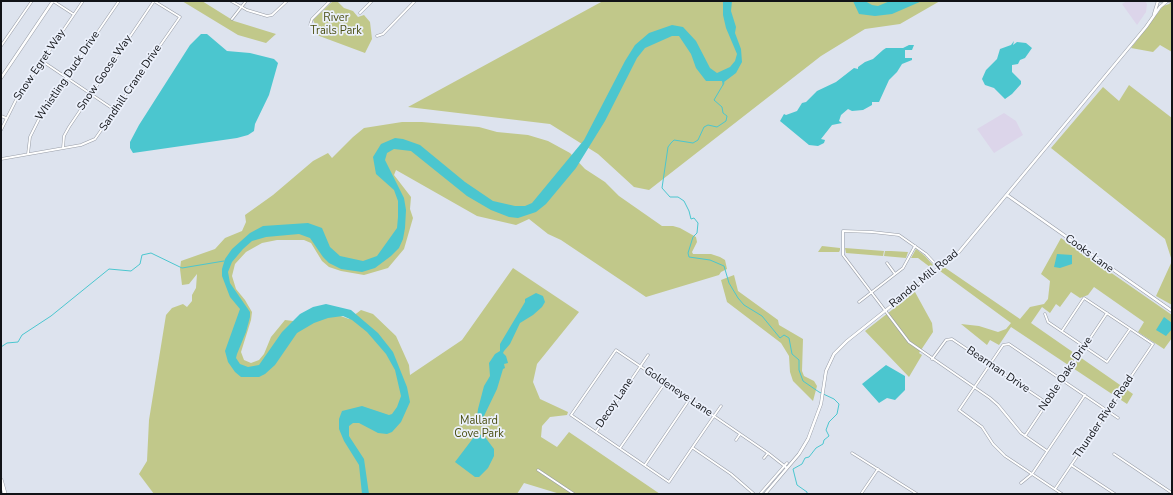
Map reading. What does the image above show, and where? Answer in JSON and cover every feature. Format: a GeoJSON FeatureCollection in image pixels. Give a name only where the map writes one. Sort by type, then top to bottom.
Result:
{"type":"FeatureCollection","features":[{"type":"Feature","properties":{"kind":"highway"},"geometry":{"type":"LineString","coordinates":[[1,480],[5,494]]}},
{"type":"Feature","properties":{"kind":"main road"},"geometry":{"type":"LineString","coordinates":[[1,78],[53,1]]}},
{"type":"Feature","properties":{"kind":"main road","name":"Randol Mill Road"},"geometry":{"type":"LineString","coordinates":[[1153,17],[1158,1]]}},
{"type":"Feature","properties":{"kind":"main road","name":"Randol Mill Road"},"geometry":{"type":"LineString","coordinates":[[1161,1],[1167,2]]}},
{"type":"Feature","properties":{"kind":"main road","name":"Randol Mill Road"},"geometry":{"type":"LineString","coordinates":[[765,494],[808,439],[821,402],[828,366],[834,354],[847,341],[959,252],[1161,6],[1167,2]]}},
{"type":"Feature","properties":{"kind":"main road","name":"Cooks Lane"},"geometry":{"type":"LineString","coordinates":[[1007,194],[1093,257],[1172,311]]}},
{"type":"Feature","properties":{"kind":"street"},"geometry":{"type":"LineString","coordinates":[[1,46],[32,1]]}},
{"type":"Feature","properties":{"kind":"street"},"geometry":{"type":"LineString","coordinates":[[53,1],[73,14]]}},
{"type":"Feature","properties":{"kind":"street","name":"Snow Egret Way"},"geometry":{"type":"LineString","coordinates":[[1,130],[6,118],[42,61],[83,1]]}},
{"type":"Feature","properties":{"kind":"street","name":"Whistling Duck Drive"},"geometry":{"type":"LineString","coordinates":[[28,154],[28,146],[35,126],[119,1]]}},
{"type":"Feature","properties":{"kind":"street","name":"Sandhill Crane Drive"},"geometry":{"type":"LineString","coordinates":[[1,159],[81,146],[93,141],[101,132],[180,17],[154,1]]}},
{"type":"Feature","properties":{"kind":"street","name":"Snow Goose Way"},"geometry":{"type":"LineString","coordinates":[[63,148],[63,140],[67,131],[154,1]]}},
{"type":"Feature","properties":{"kind":"street"},"geometry":{"type":"LineString","coordinates":[[231,1],[240,7],[255,13],[270,16],[287,1]]}},
{"type":"Feature","properties":{"kind":"street"},"geometry":{"type":"LineString","coordinates":[[232,19],[246,1]]}},
{"type":"Feature","properties":{"kind":"street"},"geometry":{"type":"LineString","coordinates":[[310,24],[312,19],[330,1]]}},
{"type":"Feature","properties":{"kind":"street"},"geometry":{"type":"LineString","coordinates":[[360,13],[372,1]]}},
{"type":"Feature","properties":{"kind":"street"},"geometry":{"type":"LineString","coordinates":[[377,36],[383,34],[415,1]]}},
{"type":"Feature","properties":{"kind":"street"},"geometry":{"type":"LineString","coordinates":[[42,61],[116,110]]}},
{"type":"Feature","properties":{"kind":"street"},"geometry":{"type":"LineString","coordinates":[[1,116],[6,118]]}},
{"type":"Feature","properties":{"kind":"street"},"geometry":{"type":"LineString","coordinates":[[939,268],[930,257],[896,234],[843,231],[843,255],[909,342],[998,405],[1017,429],[1047,451]]}},
{"type":"Feature","properties":{"kind":"street"},"geometry":{"type":"LineString","coordinates":[[859,302],[905,266],[915,246]]}},
{"type":"Feature","properties":{"kind":"street"},"geometry":{"type":"LineString","coordinates":[[887,263],[895,274]]}},
{"type":"Feature","properties":{"kind":"street"},"geometry":{"type":"LineString","coordinates":[[1045,314],[1048,322],[1107,362],[1130,329],[1084,298],[1062,331]]}},
{"type":"Feature","properties":{"kind":"street","name":"Noble Oaks Drive"},"geometry":{"type":"LineString","coordinates":[[1025,436],[1107,313]]}},
{"type":"Feature","properties":{"kind":"street","name":"Thunder River Road"},"geometry":{"type":"LineString","coordinates":[[1055,489],[1153,344],[1130,329]]}},
{"type":"Feature","properties":{"kind":"street","name":"Bearman Drive"},"geometry":{"type":"LineString","coordinates":[[932,359],[949,338],[1047,403]]}},
{"type":"Feature","properties":{"kind":"street"},"geometry":{"type":"LineString","coordinates":[[1062,494],[998,450],[982,427],[959,410],[1003,345],[1009,344],[1118,418]]}},
{"type":"Feature","properties":{"kind":"street","name":"Goldeneye Lane"},"geometry":{"type":"LineString","coordinates":[[596,432],[571,415],[616,350],[768,453],[786,467]]}},
{"type":"Feature","properties":{"kind":"street","name":"Decoy Lane"},"geometry":{"type":"LineString","coordinates":[[596,432],[648,354]]}},
{"type":"Feature","properties":{"kind":"street"},"geometry":{"type":"LineString","coordinates":[[620,448],[665,383]]}},
{"type":"Feature","properties":{"kind":"street"},"geometry":{"type":"LineString","coordinates":[[1021,483],[1032,474],[1085,395]]}},
{"type":"Feature","properties":{"kind":"street"},"geometry":{"type":"LineString","coordinates":[[645,465],[689,400]]}},
{"type":"Feature","properties":{"kind":"street"},"geometry":{"type":"LineString","coordinates":[[596,432],[669,482],[721,406]]}},
{"type":"Feature","properties":{"kind":"street"},"geometry":{"type":"LineString","coordinates":[[736,440],[740,434]]}},
{"type":"Feature","properties":{"kind":"street"},"geometry":{"type":"LineString","coordinates":[[692,448],[731,474],[754,494]]}},
{"type":"Feature","properties":{"kind":"street"},"geometry":{"type":"LineString","coordinates":[[764,458],[768,453]]}},
{"type":"Feature","properties":{"kind":"street"},"geometry":{"type":"LineString","coordinates":[[852,453],[917,494]]}},
{"type":"Feature","properties":{"kind":"street"},"geometry":{"type":"LineString","coordinates":[[1114,454],[1172,493]]}},
{"type":"Feature","properties":{"kind":"street","name":"Randol Mill Road"},"geometry":{"type":"LineString","coordinates":[[760,494],[786,467],[787,462]]}},
{"type":"Feature","properties":{"kind":"street"},"geometry":{"type":"LineString","coordinates":[[1071,465],[1115,494]]}},
{"type":"Feature","properties":{"kind":"street"},"geometry":{"type":"LineString","coordinates":[[861,494],[878,469]]}},
{"type":"Feature","properties":{"kind":"street"},"geometry":{"type":"LineString","coordinates":[[538,470],[574,494]]}},
{"type":"Feature","properties":{"kind":"shaded area"},"geometry":{"type":"Polygon","coordinates":[[[1127,1],[1145,1],[1147,4],[1146,12],[1137,25],[1122,4],[1127,1]]]}},
{"type":"Feature","properties":{"kind":"shaded area"},"geometry":{"type":"Polygon","coordinates":[[[1004,113],[1016,121],[1023,135],[994,153],[977,129],[1004,113]]]}},
{"type":"Feature","properties":{"kind":"green space"},"geometry":{"type":"Polygon","coordinates":[[[182,1],[202,1],[234,21],[276,34],[266,43],[238,35],[182,1]]]}},
{"type":"Feature","properties":{"kind":"green space","name":"River Trails Park"},"geometry":{"type":"Polygon","coordinates":[[[333,1],[337,1],[344,8],[353,11],[358,17],[364,15],[370,22],[372,39],[365,53],[314,34],[315,24],[313,20],[333,1]]]}},
{"type":"Feature","properties":{"kind":"green space"},"geometry":{"type":"Polygon","coordinates":[[[603,1],[940,1],[900,24],[865,29],[821,56],[649,190],[634,187],[598,154],[550,124],[408,107],[603,1]]]}},
{"type":"Feature","properties":{"kind":"green space"},"geometry":{"type":"Polygon","coordinates":[[[1172,1],[1172,52],[1160,45],[1153,52],[1131,48],[1163,6],[1172,1]]]}},
{"type":"Feature","properties":{"kind":"green space"},"geometry":{"type":"Polygon","coordinates":[[[1129,85],[1172,118],[1172,261],[1165,239],[1051,148],[1103,87],[1119,101],[1129,85]]]}},
{"type":"Feature","properties":{"kind":"green space","name":"Mallard Cove Park"},"geometry":{"type":"Polygon","coordinates":[[[402,122],[422,122],[479,127],[497,132],[528,135],[548,141],[570,153],[585,169],[605,182],[619,196],[662,226],[673,226],[680,228],[696,237],[697,242],[692,252],[693,254],[711,254],[720,257],[725,260],[727,269],[719,275],[646,297],[561,240],[548,234],[529,219],[516,225],[477,216],[396,170],[394,175],[411,197],[410,209],[413,218],[404,249],[388,268],[364,275],[341,271],[329,267],[322,261],[311,243],[304,240],[277,240],[262,243],[246,252],[235,264],[232,276],[236,289],[252,312],[241,352],[244,360],[251,363],[259,360],[264,354],[271,337],[285,320],[301,322],[335,314],[349,319],[361,310],[373,314],[396,336],[409,365],[410,375],[462,340],[513,268],[579,312],[537,364],[533,382],[540,399],[568,412],[567,415],[550,417],[542,426],[541,437],[557,447],[569,432],[660,494],[560,494],[524,483],[517,494],[154,494],[139,474],[147,461],[149,420],[166,315],[172,308],[183,304],[187,307],[192,301],[192,295],[196,288],[197,274],[189,284],[182,285],[180,269],[181,261],[215,249],[225,238],[242,231],[246,222],[245,215],[273,195],[313,161],[328,153],[332,158],[364,128],[402,122]]]}},
{"type":"Feature","properties":{"kind":"green space"},"geometry":{"type":"Polygon","coordinates":[[[1061,238],[1172,315],[1172,338],[1164,349],[1138,332],[1144,322],[1094,287],[1088,295],[1080,298],[1071,292],[1060,307],[1056,304],[1050,313],[1042,307],[1031,323],[1133,394],[1127,404],[1011,327],[999,345],[990,340],[987,345],[961,324],[979,326],[998,332],[1006,329],[1011,323],[940,271],[944,267],[1020,319],[1030,307],[1044,304],[1048,299],[1050,281],[1041,274],[1061,238]]]}},
{"type":"Feature","properties":{"kind":"green space"},"geometry":{"type":"Polygon","coordinates":[[[822,246],[840,248],[840,250],[839,252],[818,252],[822,246]]]}},
{"type":"Feature","properties":{"kind":"green space"},"geometry":{"type":"Polygon","coordinates":[[[845,248],[884,251],[883,256],[846,253],[845,248]]]}},
{"type":"Feature","properties":{"kind":"green space"},"geometry":{"type":"Polygon","coordinates":[[[916,249],[933,265],[930,267],[918,258],[911,258],[916,249]]]}},
{"type":"Feature","properties":{"kind":"green space"},"geometry":{"type":"Polygon","coordinates":[[[885,251],[908,252],[906,258],[884,256],[885,251]]]}},
{"type":"Feature","properties":{"kind":"green space"},"geometry":{"type":"Polygon","coordinates":[[[1172,261],[1172,305],[1156,296],[1172,261]]]}},
{"type":"Feature","properties":{"kind":"green space"},"geometry":{"type":"Polygon","coordinates":[[[734,275],[738,291],[778,320],[779,325],[803,339],[802,371],[804,376],[814,381],[817,386],[813,401],[793,381],[790,372],[789,356],[781,343],[727,302],[721,280],[734,275]]]}},
{"type":"Feature","properties":{"kind":"green space"},"geometry":{"type":"Polygon","coordinates":[[[915,292],[932,323],[933,332],[919,353],[922,355],[909,377],[865,331],[915,292]]]}},
{"type":"Feature","properties":{"kind":"water"},"geometry":{"type":"Polygon","coordinates":[[[723,1],[732,1],[731,11],[736,27],[735,33],[741,49],[742,62],[736,73],[724,82],[723,86],[722,81],[706,81],[696,68],[691,54],[679,36],[672,36],[645,48],[637,58],[605,121],[576,168],[546,204],[536,212],[518,218],[509,217],[491,210],[467,196],[411,151],[394,149],[387,153],[385,160],[404,198],[406,210],[405,228],[403,239],[399,248],[375,268],[362,272],[341,269],[329,263],[323,257],[310,238],[299,234],[266,237],[252,241],[232,262],[228,272],[230,283],[250,312],[246,332],[236,358],[240,364],[248,367],[259,365],[282,332],[300,314],[313,307],[326,304],[351,310],[378,333],[393,352],[407,387],[410,402],[401,422],[392,432],[387,434],[378,433],[359,423],[353,423],[349,426],[349,436],[364,459],[369,494],[362,494],[359,465],[344,441],[339,429],[339,419],[342,411],[362,406],[389,415],[392,414],[397,407],[401,396],[395,370],[386,354],[367,332],[352,320],[343,316],[328,318],[314,323],[297,333],[275,365],[265,374],[259,377],[241,377],[235,372],[228,362],[225,351],[240,309],[230,297],[222,276],[222,269],[225,259],[232,249],[250,233],[263,226],[308,223],[322,228],[330,247],[340,256],[363,261],[377,256],[397,228],[398,201],[394,190],[376,174],[373,157],[381,144],[395,138],[420,145],[465,182],[493,201],[515,206],[525,206],[532,203],[584,140],[625,61],[635,45],[649,33],[672,25],[683,27],[696,41],[710,68],[717,73],[730,67],[735,61],[737,54],[726,28],[723,15],[723,1]]]}},
{"type":"Feature","properties":{"kind":"water"},"geometry":{"type":"Polygon","coordinates":[[[853,1],[865,1],[872,5],[878,6],[890,1],[922,1],[892,14],[875,16],[859,14],[853,1]]]}},
{"type":"Feature","properties":{"kind":"water"},"geometry":{"type":"Polygon","coordinates":[[[201,34],[207,34],[227,51],[250,53],[274,59],[278,63],[269,95],[255,124],[254,131],[248,135],[237,138],[133,153],[130,148],[130,142],[139,125],[190,45],[201,34]]]}},
{"type":"Feature","properties":{"kind":"water"},"geometry":{"type":"Polygon","coordinates":[[[1014,41],[1013,45],[1017,42],[1026,43],[1032,48],[1025,58],[1020,60],[1018,64],[1012,65],[1012,72],[1021,81],[1021,84],[1005,99],[994,88],[985,85],[982,79],[986,70],[997,59],[1000,49],[1011,45],[1014,41]]]}},
{"type":"Feature","properties":{"kind":"water"},"geometry":{"type":"Polygon","coordinates":[[[909,45],[914,45],[912,50],[905,50],[905,58],[912,58],[912,60],[902,64],[889,80],[879,102],[872,102],[872,105],[863,110],[852,111],[848,109],[841,115],[839,121],[842,123],[832,125],[821,139],[825,140],[824,143],[818,146],[809,145],[780,121],[784,114],[786,115],[797,111],[802,103],[806,102],[817,91],[836,82],[854,68],[858,69],[858,67],[873,59],[886,48],[903,48],[909,45]]]}},
{"type":"Feature","properties":{"kind":"water"},"geometry":{"type":"Polygon","coordinates":[[[1057,254],[1072,255],[1072,264],[1060,268],[1054,267],[1057,254]]]}},
{"type":"Feature","properties":{"kind":"water"},"geometry":{"type":"Polygon","coordinates":[[[536,293],[543,296],[545,302],[533,315],[520,323],[510,344],[504,351],[503,353],[506,356],[508,363],[504,364],[505,368],[503,369],[497,389],[484,416],[479,418],[477,417],[478,409],[484,386],[490,376],[489,363],[495,354],[500,351],[500,344],[525,302],[525,299],[536,293]]]}},
{"type":"Feature","properties":{"kind":"water"},"geometry":{"type":"Polygon","coordinates":[[[1164,317],[1172,323],[1172,329],[1166,336],[1156,330],[1164,317]]]}},
{"type":"Feature","properties":{"kind":"water"},"geometry":{"type":"Polygon","coordinates":[[[886,365],[905,376],[905,390],[895,400],[887,398],[879,403],[862,384],[886,365]]]}},
{"type":"Feature","properties":{"kind":"water"},"geometry":{"type":"Polygon","coordinates":[[[477,433],[485,437],[494,449],[494,456],[488,468],[479,477],[475,477],[455,462],[477,433]]]}},
{"type":"Feature","properties":{"kind":"waterway"},"geometry":{"type":"LineString","coordinates":[[724,83],[714,100],[722,107],[723,113],[727,116],[726,121],[717,127],[708,125],[704,127],[698,140],[693,143],[674,140],[671,143],[668,147],[662,188],[670,197],[678,197],[684,201],[691,219],[694,218],[698,223],[697,233],[693,237],[688,253],[689,257],[710,260],[724,266],[729,283],[744,305],[762,316],[780,338],[784,335],[789,338],[792,354],[799,360],[799,370],[803,381],[819,392],[834,399],[839,404],[837,414],[829,422],[826,430],[829,436],[809,457],[805,458],[802,464],[793,469],[797,485],[807,492],[807,494]]}},
{"type":"Feature","properties":{"kind":"waterway"},"geometry":{"type":"LineString","coordinates":[[1,347],[7,343],[18,342],[22,335],[51,316],[109,269],[131,271],[140,264],[142,255],[151,253],[182,268],[224,261]]}}]}
